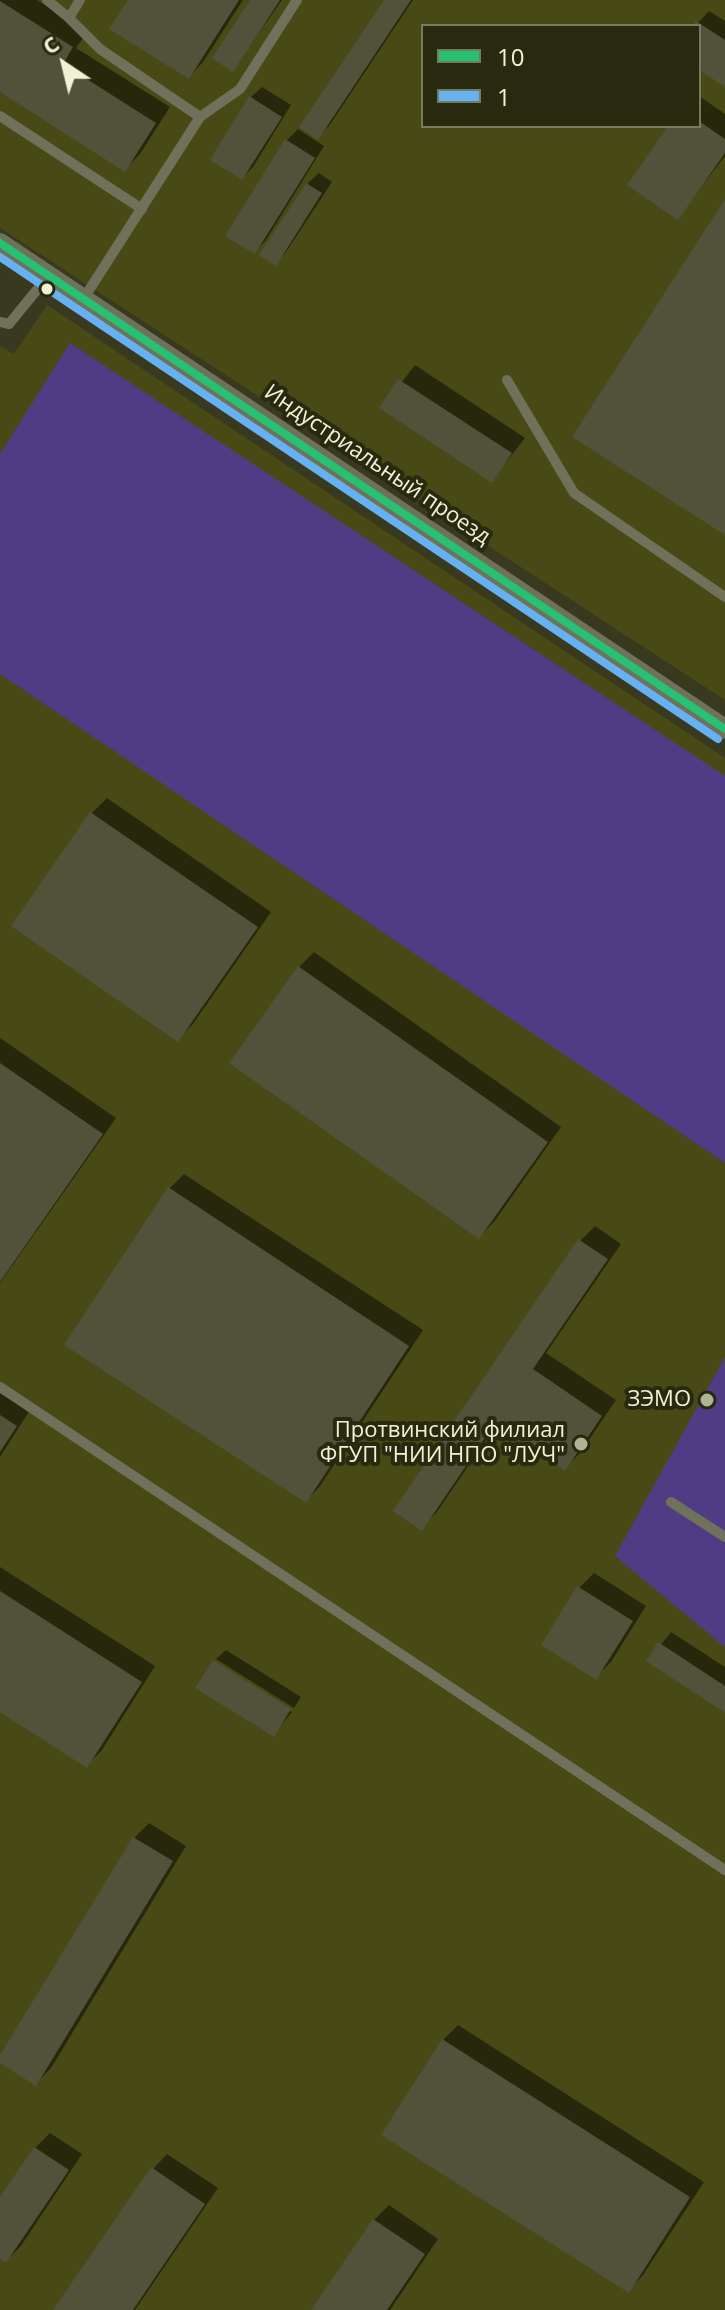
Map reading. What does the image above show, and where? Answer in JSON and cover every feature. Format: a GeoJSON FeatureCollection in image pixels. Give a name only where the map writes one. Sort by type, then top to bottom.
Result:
{"type":"FeatureCollection","features":[{"type":"Feature","properties":{"kind":"street","name":"Индустриальный проезд"},"geometry":{"type":"LineString","coordinates":[[0,243],[725,729]]}},
{"type":"Feature","properties":{"kind":"lane"},"geometry":{"type":"LineString","coordinates":[[47,0],[100,49],[200,117]]}},
{"type":"Feature","properties":{"kind":"lane"},"geometry":{"type":"LineString","coordinates":[[69,18],[80,0]]}},
{"type":"Feature","properties":{"kind":"lane"},"geometry":{"type":"LineString","coordinates":[[84,298],[200,117],[240,89],[297,0]]}},
{"type":"Feature","properties":{"kind":"lane"},"geometry":{"type":"LineString","coordinates":[[0,116],[142,209]]}},
{"type":"Feature","properties":{"kind":"lane"},"geometry":{"type":"LineString","coordinates":[[0,322],[9,324],[17,318],[49,275]]}},
{"type":"Feature","properties":{"kind":"lane"},"geometry":{"type":"LineString","coordinates":[[507,380],[574,493],[725,597]]}},
{"type":"Feature","properties":{"kind":"lane"},"geometry":{"type":"LineString","coordinates":[[0,1387],[725,1870]]}},
{"type":"Feature","properties":{"kind":"lane"},"geometry":{"type":"LineString","coordinates":[[671,1502],[725,1537]]}},
{"type":"Feature","properties":{"kind":"shaded area"},"geometry":{"type":"Polygon","coordinates":[[[0,0],[725,0],[725,700],[0,228],[0,0]]]}},
{"type":"Feature","properties":{"kind":"shaded area"},"geometry":{"type":"Polygon","coordinates":[[[47,305],[725,758],[725,2310],[0,2310],[0,346],[14,354],[47,305]]]}},
{"type":"Feature","properties":{"kind":"shaded area"},"geometry":{"type":"Polygon","coordinates":[[[70,343],[725,776],[725,1163],[0,674],[0,454],[70,343]]]}},
{"type":"Feature","properties":{"kind":"shaded area"},"geometry":{"type":"Polygon","coordinates":[[[725,1357],[725,1647],[615,1556],[725,1357]]]}},
{"type":"Feature","properties":{"kind":"building"},"geometry":{"type":"Polygon","coordinates":[[[128,0],[239,0],[189,79],[109,29],[128,0]]]}},
{"type":"Feature","properties":{"kind":"building"},"geometry":{"type":"Polygon","coordinates":[[[250,0],[280,0],[233,72],[212,58],[250,0]]]}},
{"type":"Feature","properties":{"kind":"building"},"geometry":{"type":"Polygon","coordinates":[[[384,0],[411,0],[318,140],[299,127],[384,0]]]}},
{"type":"Feature","properties":{"kind":"building"},"geometry":{"type":"Polygon","coordinates":[[[0,1],[73,47],[63,64],[156,123],[125,172],[0,92],[0,1]]]}},
{"type":"Feature","properties":{"kind":"building"},"geometry":{"type":"Polygon","coordinates":[[[701,24],[725,40],[725,87],[701,71],[701,24]]]}},
{"type":"Feature","properties":{"kind":"building"},"geometry":{"type":"Polygon","coordinates":[[[249,96],[282,117],[242,180],[210,160],[249,96]]]}},
{"type":"Feature","properties":{"kind":"building"},"geometry":{"type":"Polygon","coordinates":[[[701,122],[725,139],[725,153],[678,220],[627,185],[667,128],[701,128],[701,122]]]}},
{"type":"Feature","properties":{"kind":"building"},"geometry":{"type":"Polygon","coordinates":[[[285,139],[315,158],[255,254],[225,236],[285,139]]]}},
{"type":"Feature","properties":{"kind":"building"},"geometry":{"type":"Polygon","coordinates":[[[306,183],[322,193],[276,266],[259,255],[306,183]]]}},
{"type":"Feature","properties":{"kind":"building"},"geometry":{"type":"Polygon","coordinates":[[[725,199],[725,535],[572,437],[725,199]]]}},
{"type":"Feature","properties":{"kind":"building"},"geometry":{"type":"Polygon","coordinates":[[[398,379],[512,453],[492,483],[379,408],[398,379]]]}},
{"type":"Feature","properties":{"kind":"building"},"geometry":{"type":"Polygon","coordinates":[[[90,812],[258,927],[178,1042],[11,926],[90,812]]]}},
{"type":"Feature","properties":{"kind":"building"},"geometry":{"type":"Polygon","coordinates":[[[298,966],[548,1142],[479,1239],[229,1063],[298,966]]]}},
{"type":"Feature","properties":{"kind":"building"},"geometry":{"type":"Polygon","coordinates":[[[0,1063],[103,1134],[0,1282],[0,1063]]]}},
{"type":"Feature","properties":{"kind":"building"},"geometry":{"type":"Polygon","coordinates":[[[168,1187],[409,1346],[306,1503],[64,1345],[168,1187]]]}},
{"type":"Feature","properties":{"kind":"building"},"geometry":{"type":"Polygon","coordinates":[[[578,1239],[608,1259],[533,1369],[602,1416],[565,1471],[495,1423],[422,1531],[393,1511],[578,1239]]]}},
{"type":"Feature","properties":{"kind":"building"},"geometry":{"type":"Polygon","coordinates":[[[0,1415],[17,1426],[0,1452],[0,1415]]]}},
{"type":"Feature","properties":{"kind":"building"},"geometry":{"type":"Polygon","coordinates":[[[577,1586],[633,1621],[596,1680],[541,1645],[577,1586]]]}},
{"type":"Feature","properties":{"kind":"building"},"geometry":{"type":"Polygon","coordinates":[[[0,1591],[142,1682],[87,1768],[0,1712],[0,1591]]]}},
{"type":"Feature","properties":{"kind":"building"},"geometry":{"type":"Polygon","coordinates":[[[658,1642],[725,1686],[725,1713],[646,1661],[658,1642]]]}},
{"type":"Feature","properties":{"kind":"building"},"geometry":{"type":"Polygon","coordinates":[[[213,1660],[291,1709],[274,1737],[195,1688],[213,1660]]]}},
{"type":"Feature","properties":{"kind":"building"},"geometry":{"type":"Polygon","coordinates":[[[133,1837],[173,1861],[36,2086],[0,2063],[0,2055],[133,1837]]]}},
{"type":"Feature","properties":{"kind":"building"},"geometry":{"type":"Polygon","coordinates":[[[442,2039],[690,2197],[629,2293],[381,2135],[442,2039]]]}},
{"type":"Feature","properties":{"kind":"building"},"geometry":{"type":"Polygon","coordinates":[[[34,2147],[69,2170],[6,2263],[0,2259],[0,2197],[34,2147]]]}},
{"type":"Feature","properties":{"kind":"building"},"geometry":{"type":"Polygon","coordinates":[[[151,2167],[205,2204],[133,2310],[53,2310],[151,2167]]]}},
{"type":"Feature","properties":{"kind":"building"},"geometry":{"type":"Polygon","coordinates":[[[373,2219],[425,2254],[387,2310],[311,2310],[373,2219]]]}},
{"type":"Feature","properties":{"kind":"transit line","name":"10"},"geometry":{"type":"LineString","coordinates":[[0,243],[725,729]]}},
{"type":"Feature","properties":{"kind":"transit line","name":"1"},"geometry":{"type":"LineString","coordinates":[[0,257],[718,739]]}},
{"type":"Feature","properties":{"kind":"place","name":"ЗЭМО"},"geometry":{"type":"Point","coordinates":[707,1400]}},
{"type":"Feature","properties":{"kind":"place","name":"Протвинский филиал ФГУП \"НИИ НПО \"ЛУЧ\""},"geometry":{"type":"Point","coordinates":[581,1444]}}]}
